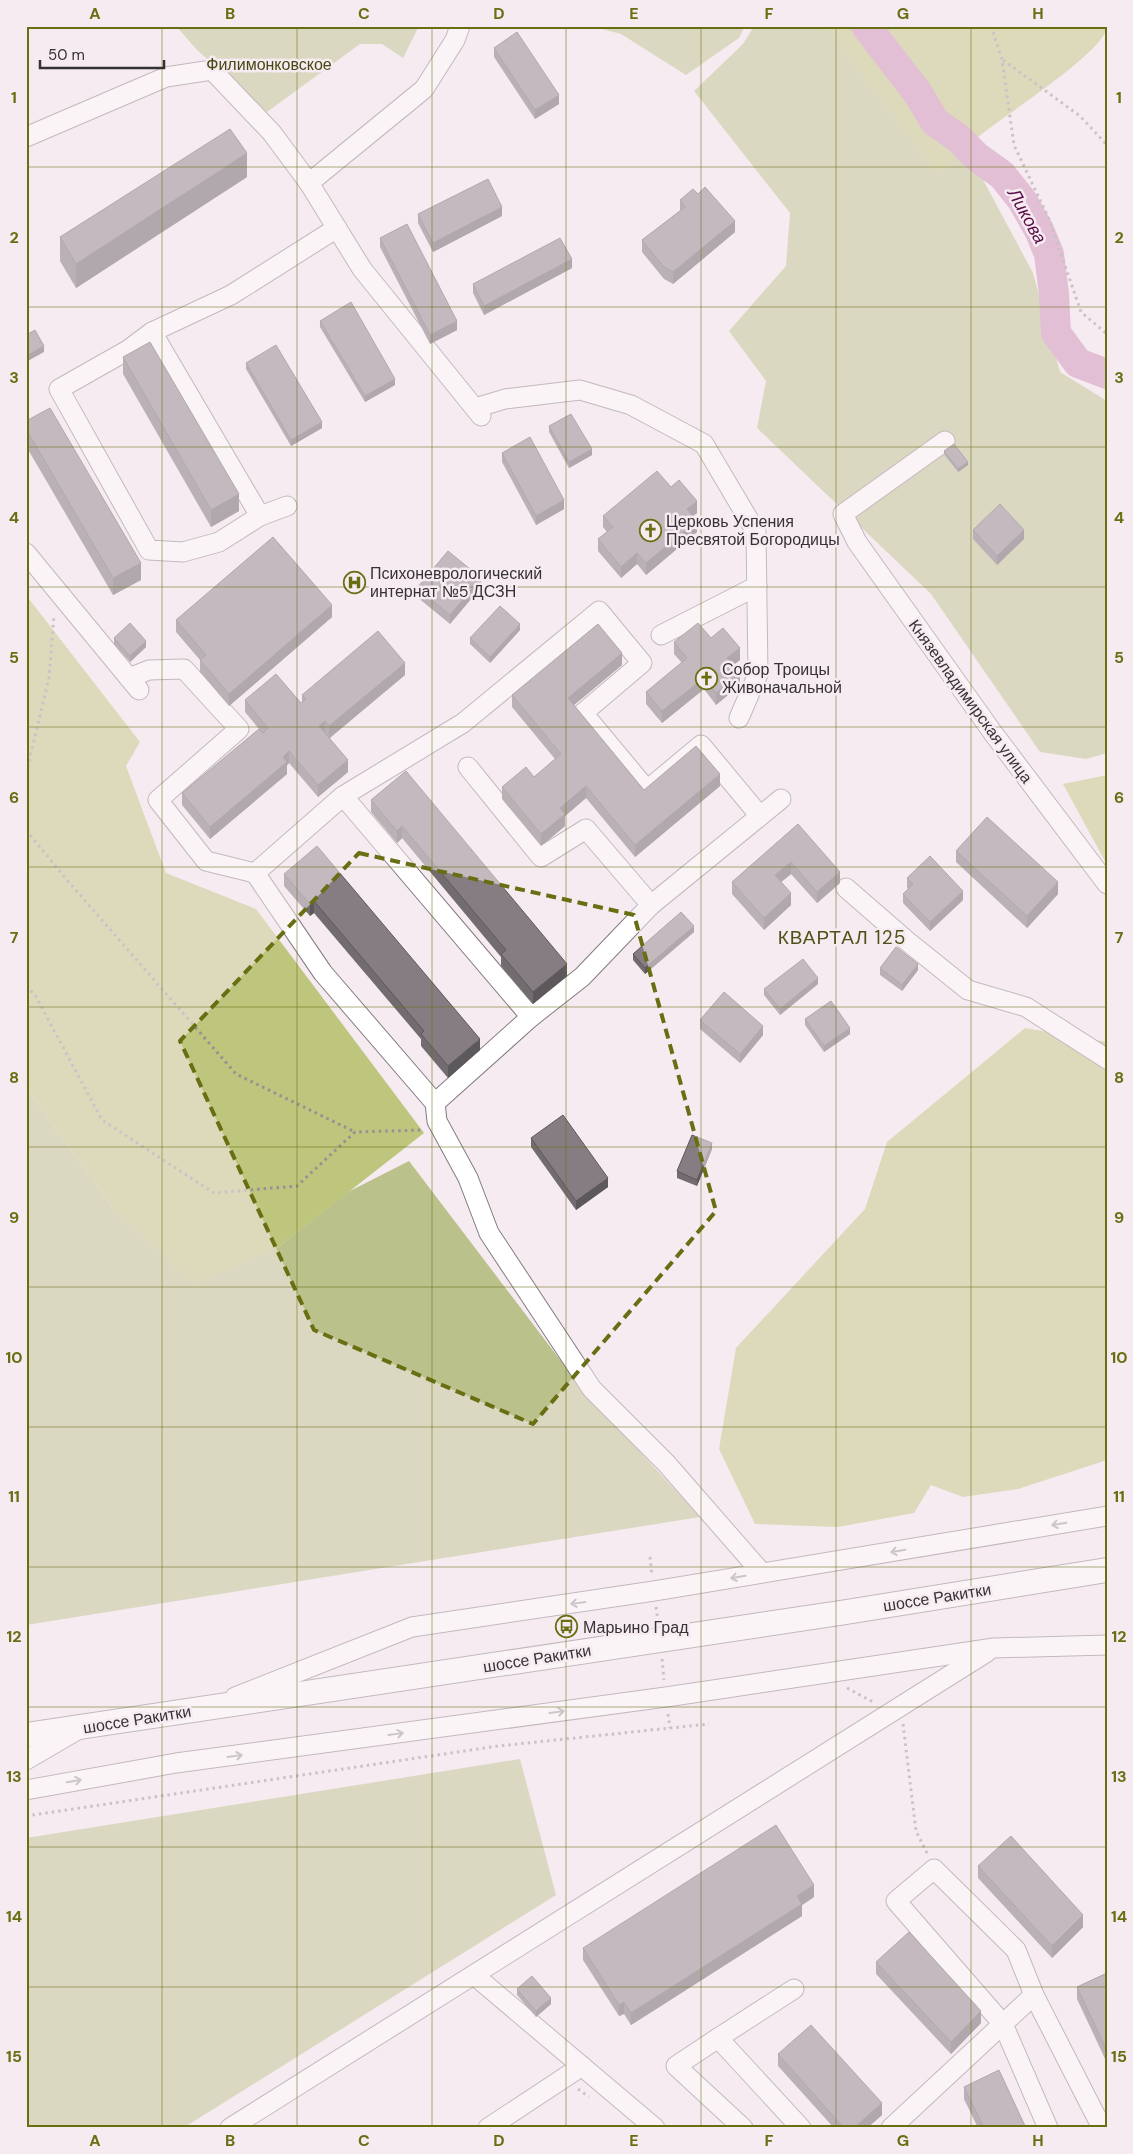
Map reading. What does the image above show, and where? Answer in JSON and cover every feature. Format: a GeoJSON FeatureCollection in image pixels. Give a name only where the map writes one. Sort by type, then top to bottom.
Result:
{"type":"FeatureCollection","features":[{"type":"Feature","properties":{"kind":"main road","name":"шоссе Ракитки"},"geometry":{"type":"LineString","coordinates":[[26,1736],[1107,1570]]}},
{"type":"Feature","properties":{"kind":"street"},"geometry":{"type":"LineString","coordinates":[[309,183],[424,89],[455,40],[460,26]]}},
{"type":"Feature","properties":{"kind":"street"},"geometry":{"type":"LineString","coordinates":[[26,137],[166,77],[212,70],[272,132],[309,183],[362,268],[478,412],[505,399],[580,390],[631,405],[704,444],[756,532],[758,674],[739,718]]}},
{"type":"Feature","properties":{"kind":"street"},"geometry":{"type":"LineString","coordinates":[[287,506],[260,516],[219,542],[183,552],[149,550],[59,389],[128,350],[152,332],[231,295],[337,228]]}},
{"type":"Feature","properties":{"kind":"street"},"geometry":{"type":"LineString","coordinates":[[152,332],[260,516]]}},
{"type":"Feature","properties":{"kind":"street","name":"Князевладимирская улица"},"geometry":{"type":"LineString","coordinates":[[945,442],[843,514],[857,542],[993,733],[1107,884]]}},
{"type":"Feature","properties":{"kind":"street"},"geometry":{"type":"LineString","coordinates":[[26,553],[134,684],[149,670],[184,669],[239,729],[158,800],[206,861],[255,873],[323,973],[435,1103],[437,1121],[468,1178],[489,1233],[592,1388],[666,1463],[762,1573]]}},
{"type":"Feature","properties":{"kind":"street"},"geometry":{"type":"LineString","coordinates":[[662,635],[757,586]]}},
{"type":"Feature","properties":{"kind":"street"},"geometry":{"type":"LineString","coordinates":[[255,873],[343,796],[463,724],[599,611],[642,663],[583,713],[646,790],[701,745],[760,816]]}},
{"type":"Feature","properties":{"kind":"street"},"geometry":{"type":"LineString","coordinates":[[468,767],[541,857],[586,829],[651,905]]}},
{"type":"Feature","properties":{"kind":"street"},"geometry":{"type":"LineString","coordinates":[[343,796],[531,1017]]}},
{"type":"Feature","properties":{"kind":"street"},"geometry":{"type":"LineString","coordinates":[[435,1103],[531,1017],[582,977],[651,905],[781,799]]}},
{"type":"Feature","properties":{"kind":"street"},"geometry":{"type":"LineString","coordinates":[[846,888],[906,941],[968,990],[1026,1007],[1107,1059]]}},
{"type":"Feature","properties":{"kind":"street"},"geometry":{"type":"LineString","coordinates":[[208,1708],[412,1627],[645,1593],[1107,1516]]}},
{"type":"Feature","properties":{"kind":"street"},"geometry":{"type":"LineString","coordinates":[[26,1790],[176,1764],[666,1697],[994,1648],[1107,1645]]}},
{"type":"Feature","properties":{"kind":"street"},"geometry":{"type":"LineString","coordinates":[[230,2128],[994,1648]]}},
{"type":"Feature","properties":{"kind":"street"},"geometry":{"type":"LineString","coordinates":[[26,1760],[82,1727]]}},
{"type":"Feature","properties":{"kind":"street"},"geometry":{"type":"LineString","coordinates":[[1048,2128],[1003,2024],[896,1901],[934,1869],[1016,1950],[1034,1995],[1102,2128]]}},
{"type":"Feature","properties":{"kind":"street"},"geometry":{"type":"LineString","coordinates":[[474,1975],[655,2128]]}},
{"type":"Feature","properties":{"kind":"street"},"geometry":{"type":"LineString","coordinates":[[743,2128],[676,2066],[794,1989]]}},
{"type":"Feature","properties":{"kind":"street"},"geometry":{"type":"LineString","coordinates":[[891,2128],[1034,1995]]}},
{"type":"Feature","properties":{"kind":"street"},"geometry":{"type":"LineString","coordinates":[[718,2038],[801,2128]]}},
{"type":"Feature","properties":{"kind":"street"},"geometry":{"type":"LineString","coordinates":[[488,2128],[582,2066]]}},
{"type":"Feature","properties":{"kind":"path"},"geometry":{"type":"LineString","coordinates":[[991,26],[1002,60],[1014,144],[1049,219],[1081,312],[1107,334]]}},
{"type":"Feature","properties":{"kind":"path"},"geometry":{"type":"LineString","coordinates":[[1002,60],[1080,116],[1107,145]]}},
{"type":"Feature","properties":{"kind":"path"},"geometry":{"type":"LineString","coordinates":[[26,774],[49,678],[56,589]]}},
{"type":"Feature","properties":{"kind":"path"},"geometry":{"type":"LineString","coordinates":[[26,830],[66,880],[236,1074],[355,1132],[408,1129],[442,1130]]}},
{"type":"Feature","properties":{"kind":"path"},"geometry":{"type":"LineString","coordinates":[[26,986],[35,995],[102,1120],[214,1193],[297,1186],[355,1132]]}},
{"type":"Feature","properties":{"kind":"path"},"geometry":{"type":"LineString","coordinates":[[26,1816],[498,1746],[710,1724]]}},
{"type":"Feature","properties":{"kind":"highlighted area"},"geometry":{"type":"Polygon","coordinates":[[[359,853],[634,915],[716,1211],[533,1424],[314,1330],[180,1041],[359,853]]]}},
{"type":"Feature","properties":{"kind":"green space","name":"Филимонковское"},"geometry":{"type":"Polygon","coordinates":[[[176,26],[419,26],[403,58],[382,44],[360,44],[267,112],[197,50],[176,26]]]}},
{"type":"Feature","properties":{"kind":"green space"},"geometry":{"type":"Polygon","coordinates":[[[590,26],[745,26],[739,38],[686,75],[621,34],[590,26]]]}},
{"type":"Feature","properties":{"kind":"green space"},"geometry":{"type":"Polygon","coordinates":[[[754,26],[841,26],[895,98],[980,174],[1033,273],[1060,372],[1107,401],[1107,753],[1086,759],[1040,752],[931,594],[757,428],[766,381],[729,331],[786,266],[790,213],[694,91],[743,44],[754,26]]]}},
{"type":"Feature","properties":{"kind":"green space"},"geometry":{"type":"Polygon","coordinates":[[[825,26],[1107,26],[1102,37],[1072,67],[978,137],[939,173],[825,26]]]}},
{"type":"Feature","properties":{"kind":"green space"},"geometry":{"type":"Polygon","coordinates":[[[26,595],[140,742],[126,766],[166,873],[256,909],[424,1133],[277,1248],[193,1283],[113,1208],[26,1088],[26,595]]]}},
{"type":"Feature","properties":{"kind":"green space"},"geometry":{"type":"Polygon","coordinates":[[[1107,775],[1107,865],[1063,784],[1107,775]]]}},
{"type":"Feature","properties":{"kind":"green space"},"geometry":{"type":"Polygon","coordinates":[[[1025,1028],[1107,1042],[1107,1460],[1018,1489],[963,1497],[931,1485],[914,1513],[838,1527],[755,1524],[719,1449],[736,1348],[865,1209],[887,1142],[1025,1028]]]}},
{"type":"Feature","properties":{"kind":"green space"},"geometry":{"type":"Polygon","coordinates":[[[26,1088],[113,1208],[277,1248],[348,1192],[409,1161],[583,1390],[700,1517],[26,1625],[26,1088]]]}},
{"type":"Feature","properties":{"kind":"green space"},"geometry":{"type":"Polygon","coordinates":[[[520,1759],[556,1895],[183,2128],[26,2128],[26,1838],[520,1759]]]}},
{"type":"Feature","properties":{"kind":"building"},"geometry":{"type":"Polygon","coordinates":[[[517,32],[559,95],[535,110],[494,48],[517,32]]]}},
{"type":"Feature","properties":{"kind":"building"},"geometry":{"type":"Polygon","coordinates":[[[230,129],[247,153],[76,264],[60,237],[230,129]]]}},
{"type":"Feature","properties":{"kind":"building"},"geometry":{"type":"Polygon","coordinates":[[[488,179],[502,207],[433,243],[418,214],[488,179]]]}},
{"type":"Feature","properties":{"kind":"building"},"geometry":{"type":"Polygon","coordinates":[[[705,187],[735,221],[673,272],[664,267],[642,240],[685,207],[680,200],[693,189],[698,194],[705,187]]]}},
{"type":"Feature","properties":{"kind":"building"},"geometry":{"type":"Polygon","coordinates":[[[407,224],[457,321],[430,335],[380,238],[407,224]]]}},
{"type":"Feature","properties":{"kind":"building"},"geometry":{"type":"Polygon","coordinates":[[[560,238],[572,259],[484,306],[473,284],[560,238]]]}},
{"type":"Feature","properties":{"kind":"building"},"geometry":{"type":"Polygon","coordinates":[[[351,302],[395,379],[365,396],[320,321],[351,302]]]}},
{"type":"Feature","properties":{"kind":"building"},"geometry":{"type":"Polygon","coordinates":[[[35,330],[44,346],[26,356],[26,335],[35,330]]]}},
{"type":"Feature","properties":{"kind":"building"},"geometry":{"type":"Polygon","coordinates":[[[150,342],[239,494],[211,510],[123,357],[150,342]]]}},
{"type":"Feature","properties":{"kind":"building"},"geometry":{"type":"Polygon","coordinates":[[[276,345],[322,422],[291,440],[246,363],[276,345]]]}},
{"type":"Feature","properties":{"kind":"building"},"geometry":{"type":"Polygon","coordinates":[[[50,408],[141,563],[113,578],[26,429],[26,421],[50,408]]]}},
{"type":"Feature","properties":{"kind":"building"},"geometry":{"type":"Polygon","coordinates":[[[571,414],[592,449],[569,462],[549,426],[571,414]]]}},
{"type":"Feature","properties":{"kind":"building"},"geometry":{"type":"Polygon","coordinates":[[[530,437],[564,500],[536,516],[502,453],[530,437]]]}},
{"type":"Feature","properties":{"kind":"building"},"geometry":{"type":"Polygon","coordinates":[[[954,444],[968,462],[958,469],[944,451],[954,444]]]}},
{"type":"Feature","properties":{"kind":"building","name":"Церковь Успения Пресвятой Богородицы"},"geometry":{"type":"Polygon","coordinates":[[[657,471],[671,487],[679,480],[697,501],[687,509],[697,521],[646,563],[637,553],[621,567],[598,539],[613,527],[603,516],[657,471]]]}},
{"type":"Feature","properties":{"kind":"building"},"geometry":{"type":"Polygon","coordinates":[[[1000,504],[1024,530],[997,556],[973,530],[1000,504]]]}},
{"type":"Feature","properties":{"kind":"building"},"geometry":{"type":"Polygon","coordinates":[[[273,537],[332,605],[229,694],[200,660],[206,655],[176,620],[273,537]]]}},
{"type":"Feature","properties":{"kind":"building"},"geometry":{"type":"Polygon","coordinates":[[[448,551],[481,578],[450,615],[417,588],[448,551]]]}},
{"type":"Feature","properties":{"kind":"building"},"geometry":{"type":"Polygon","coordinates":[[[500,606],[520,624],[490,657],[470,638],[500,606]]]}},
{"type":"Feature","properties":{"kind":"building"},"geometry":{"type":"Polygon","coordinates":[[[130,623],[146,641],[130,656],[114,638],[130,623]]]}},
{"type":"Feature","properties":{"kind":"building","name":"Собор Троицы Живоначальной"},"geometry":{"type":"Polygon","coordinates":[[[698,623],[711,638],[723,628],[740,648],[727,658],[740,673],[716,693],[704,678],[662,711],[646,692],[687,658],[674,642],[698,623]]]}},
{"type":"Feature","properties":{"kind":"building"},"geometry":{"type":"Polygon","coordinates":[[[598,624],[622,653],[568,698],[644,790],[696,746],[720,774],[635,845],[586,786],[560,808],[565,814],[541,834],[502,787],[526,767],[534,777],[561,754],[512,695],[598,624]]]}},
{"type":"Feature","properties":{"kind":"building"},"geometry":{"type":"Polygon","coordinates":[[[378,631],[405,663],[329,726],[325,721],[319,726],[348,760],[318,785],[289,751],[283,757],[287,762],[210,827],[182,793],[259,729],[263,733],[268,728],[245,700],[276,674],[301,703],[306,699],[302,695],[378,631]]]}},
{"type":"Feature","properties":{"kind":"building"},"geometry":{"type":"Polygon","coordinates":[[[406,771],[567,964],[533,992],[501,954],[506,950],[402,826],[397,831],[371,800],[406,771]]]}},
{"type":"Feature","properties":{"kind":"building"},"geometry":{"type":"Polygon","coordinates":[[[987,817],[1058,882],[1027,916],[956,851],[987,817]]]}},
{"type":"Feature","properties":{"kind":"building"},"geometry":{"type":"Polygon","coordinates":[[[798,824],[840,872],[817,892],[791,862],[775,875],[791,893],[764,918],[732,882],[798,824]]]}},
{"type":"Feature","properties":{"kind":"building"},"geometry":{"type":"Polygon","coordinates":[[[317,846],[480,1039],[448,1066],[421,1034],[424,1031],[314,901],[310,904],[284,874],[317,846]]]}},
{"type":"Feature","properties":{"kind":"building"},"geometry":{"type":"Polygon","coordinates":[[[930,856],[963,891],[930,922],[903,894],[913,884],[907,878],[930,856]]]}},
{"type":"Feature","properties":{"kind":"building"},"geometry":{"type":"Polygon","coordinates":[[[681,912],[694,926],[645,968],[633,954],[681,912]]]}},
{"type":"Feature","properties":{"kind":"building"},"geometry":{"type":"Polygon","coordinates":[[[896,947],[918,964],[902,985],[880,968],[896,947]]]}},
{"type":"Feature","properties":{"kind":"building"},"geometry":{"type":"Polygon","coordinates":[[[803,959],[818,978],[780,1009],[764,989],[803,959]]]}},
{"type":"Feature","properties":{"kind":"building"},"geometry":{"type":"Polygon","coordinates":[[[724,992],[763,1026],[740,1054],[700,1020],[724,992]]]}},
{"type":"Feature","properties":{"kind":"building"},"geometry":{"type":"Polygon","coordinates":[[[831,1001],[850,1028],[824,1046],[805,1019],[831,1001]]]}},
{"type":"Feature","properties":{"kind":"building"},"geometry":{"type":"Polygon","coordinates":[[[563,1115],[608,1178],[576,1201],[531,1138],[563,1115]]]}},
{"type":"Feature","properties":{"kind":"building"},"geometry":{"type":"Polygon","coordinates":[[[692,1135],[712,1143],[697,1180],[677,1171],[692,1135]]]}},
{"type":"Feature","properties":{"kind":"building"},"geometry":{"type":"Polygon","coordinates":[[[776,1825],[814,1885],[797,1896],[802,1904],[631,2013],[624,2002],[619,2005],[583,1948],[776,1825]]]}},
{"type":"Feature","properties":{"kind":"building"},"geometry":{"type":"Polygon","coordinates":[[[1011,1836],[1083,1915],[1052,1946],[978,1866],[1011,1836]]]}},
{"type":"Feature","properties":{"kind":"building"},"geometry":{"type":"Polygon","coordinates":[[[909,1932],[981,2011],[951,2042],[876,1962],[909,1932]]]}},
{"type":"Feature","properties":{"kind":"building"},"geometry":{"type":"Polygon","coordinates":[[[1107,1973],[1107,2051],[1077,1987],[1107,1973]]]}},
{"type":"Feature","properties":{"kind":"building"},"geometry":{"type":"Polygon","coordinates":[[[532,1976],[551,1998],[536,2011],[517,1989],[532,1976]]]}},
{"type":"Feature","properties":{"kind":"building"},"geometry":{"type":"Polygon","coordinates":[[[811,2025],[882,2103],[854,2128],[844,2128],[778,2054],[811,2025]]]}},
{"type":"Feature","properties":{"kind":"building"},"geometry":{"type":"Polygon","coordinates":[[[999,2070],[1026,2128],[984,2128],[964,2087],[999,2070]]]}},
{"type":"Feature","properties":{"kind":"waterway","name":"Ликова"},"geometry":{"type":"LineString","coordinates":[[866,26],[917,92],[935,122],[958,138],[977,157],[1002,175],[1022,200],[1039,230],[1049,254],[1056,333],[1078,363],[1107,374]]}},
{"type":"Feature","properties":{"kind":"place","name":"Церковь Успения Пресвятой Богородицы"},"geometry":{"type":"Point","coordinates":[650,530]}},
{"type":"Feature","properties":{"kind":"place","name":"Психоневрологический интернат №5 ДСЗН"},"geometry":{"type":"Point","coordinates":[354,582]}},
{"type":"Feature","properties":{"kind":"place","name":"Собор Троицы Живоначальной"},"geometry":{"type":"Point","coordinates":[706,678]}},
{"type":"Feature","properties":{"kind":"place","name":"Марьино Град"},"geometry":{"type":"Point","coordinates":[567,1627]}},
{"type":"Feature","properties":{"kind":"district","name":"КВАРТАЛ 125"},"geometry":{"type":"Point","coordinates":[842,937]}}]}
